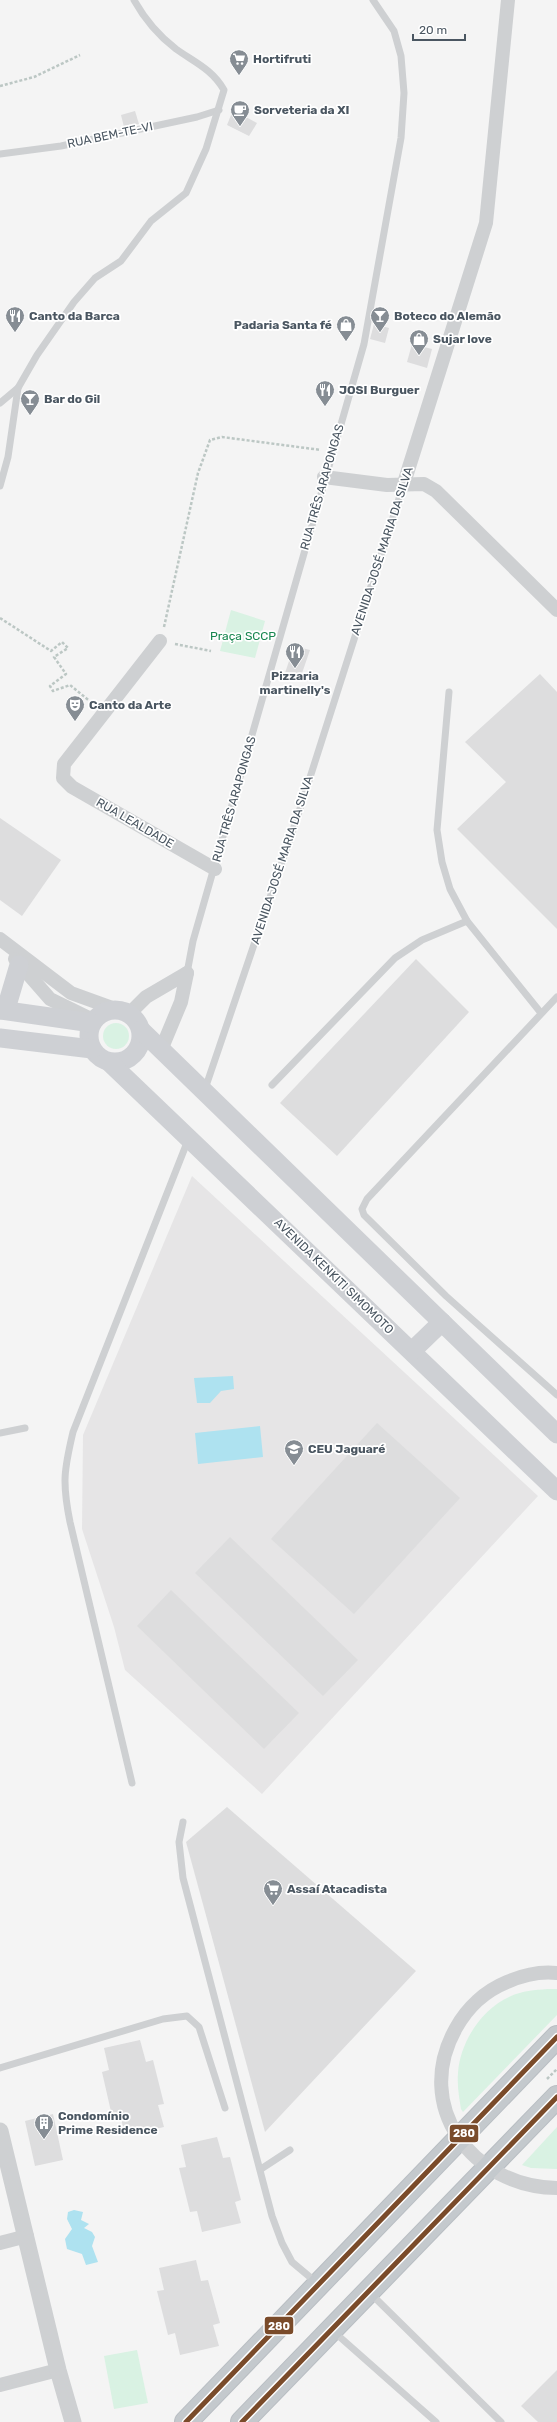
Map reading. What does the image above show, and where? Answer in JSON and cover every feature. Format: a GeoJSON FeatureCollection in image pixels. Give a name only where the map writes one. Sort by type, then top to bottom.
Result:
{"type":"FeatureCollection","features":[{"type":"Feature","properties":{"kind":"highway"},"geometry":{"type":"LineString","coordinates":[[186,2422],[557,2037]]}},
{"type":"Feature","properties":{"kind":"highway"},"geometry":{"type":"LineString","coordinates":[[242,2422],[557,2097]]}},
{"type":"Feature","properties":{"kind":"main road"},"geometry":{"type":"LineString","coordinates":[[19,965],[10,996],[0,1010],[93,1021]]}},
{"type":"Feature","properties":{"kind":"main road"},"geometry":{"type":"LineString","coordinates":[[141,1030],[141,1043],[133,1056],[121,1062],[109,1062],[97,1056],[92,1049],[89,1033],[93,1021],[103,1013],[124,1012],[204,1092],[557,1434]]}},
{"type":"Feature","properties":{"kind":"main road"},"geometry":{"type":"LineString","coordinates":[[0,1038],[92,1049]]}},
{"type":"Feature","properties":{"kind":"main road","name":"AVENIDA KENKITI SIMOMOTO"},"geometry":{"type":"LineString","coordinates":[[109,1062],[557,1491]]}},
{"type":"Feature","properties":{"kind":"main road"},"geometry":{"type":"LineString","coordinates":[[412,1351],[442,1322]]}},
{"type":"Feature","properties":{"kind":"street","name":"AVENIDA JOSÉ MARIA DA SILVA"},"geometry":{"type":"LineString","coordinates":[[404,483],[486,223],[508,0]]}},
{"type":"Feature","properties":{"kind":"street"},"geometry":{"type":"LineString","coordinates":[[324,477],[387,485],[404,483],[424,484],[436,491],[557,610]]}},
{"type":"Feature","properties":{"kind":"street"},"geometry":{"type":"LineString","coordinates":[[104,713],[162,636]]}},
{"type":"Feature","properties":{"kind":"street","name":"RUA LEALDADE"},"geometry":{"type":"LineString","coordinates":[[104,713],[64,764],[62,771],[63,778],[72,787],[215,868]]}},
{"type":"Feature","properties":{"kind":"street"},"geometry":{"type":"LineString","coordinates":[[3,941],[72,993],[124,1012],[187,972]]}},
{"type":"Feature","properties":{"kind":"street"},"geometry":{"type":"LineString","coordinates":[[3,941],[19,965],[50,999],[93,1021]]}},
{"type":"Feature","properties":{"kind":"street"},"geometry":{"type":"LineString","coordinates":[[161,1050],[181,1002],[187,972]]}},
{"type":"Feature","properties":{"kind":"street"},"geometry":{"type":"LineString","coordinates":[[557,1973],[535,1973],[501,1984],[472,2006],[461,2020],[446,2052],[442,2088],[450,2122],[459,2139],[473,2156],[488,2168],[522,2184],[557,2188]]}},
{"type":"Feature","properties":{"kind":"street"},"geometry":{"type":"LineString","coordinates":[[0,2131],[27,2236],[58,2370],[73,2422]]}},
{"type":"Feature","properties":{"kind":"street"},"geometry":{"type":"LineString","coordinates":[[0,2243],[27,2236]]}},
{"type":"Feature","properties":{"kind":"street"},"geometry":{"type":"LineString","coordinates":[[0,2385],[58,2370]]}},
{"type":"Feature","properties":{"kind":"lane"},"geometry":{"type":"LineString","coordinates":[[0,403],[18,388],[37,355],[79,296],[95,278],[120,261],[151,222],[186,193],[199,167],[219,110],[224,90],[218,79],[202,64],[175,48],[142,16],[134,0]]}},
{"type":"Feature","properties":{"kind":"lane","name":"RUA TRÊS ARAPONGAS"},"geometry":{"type":"LineString","coordinates":[[187,972],[193,941],[215,868],[324,477],[364,344],[402,138],[404,93],[401,56],[394,32],[373,0]]}},
{"type":"Feature","properties":{"kind":"lane","name":"RUA BEM-TE-VI"},"geometry":{"type":"LineString","coordinates":[[0,154],[61,146],[197,117],[219,110]]}},
{"type":"Feature","properties":{"kind":"lane"},"geometry":{"type":"LineString","coordinates":[[0,486],[8,457],[18,388]]}},
{"type":"Feature","properties":{"kind":"lane","name":"AVENIDA JOSÉ MARIA DA SILVA"},"geometry":{"type":"LineString","coordinates":[[204,1092],[298,815],[404,483]]}},
{"type":"Feature","properties":{"kind":"lane"},"geometry":{"type":"LineString","coordinates":[[449,692],[437,830],[442,862],[450,889],[467,921],[541,1013]]}},
{"type":"Feature","properties":{"kind":"lane"},"geometry":{"type":"LineString","coordinates":[[272,1085],[395,958],[422,940],[467,921]]}},
{"type":"Feature","properties":{"kind":"lane"},"geometry":{"type":"LineString","coordinates":[[557,997],[367,1198],[362,1209],[364,1215],[446,1296],[557,1395]]}},
{"type":"Feature","properties":{"kind":"lane"},"geometry":{"type":"LineString","coordinates":[[132,1783],[70,1522],[64,1492],[64,1470],[73,1432],[189,1138]]}},
{"type":"Feature","properties":{"kind":"lane"},"geometry":{"type":"LineString","coordinates":[[0,1433],[25,1428]]}},
{"type":"Feature","properties":{"kind":"lane"},"geometry":{"type":"LineString","coordinates":[[183,1822],[179,1842],[183,1878],[261,2169],[272,2216],[282,2243],[292,2262],[319,2284]]}},
{"type":"Feature","properties":{"kind":"lane"},"geometry":{"type":"LineString","coordinates":[[0,2068],[163,2019],[187,2016],[199,2027],[225,2108]]}},
{"type":"Feature","properties":{"kind":"lane"},"geometry":{"type":"LineString","coordinates":[[261,2169],[290,2150]]}},
{"type":"Feature","properties":{"kind":"lane"},"geometry":{"type":"LineString","coordinates":[[368,2292],[501,2422]]}},
{"type":"Feature","properties":{"kind":"lane"},"geometry":{"type":"LineString","coordinates":[[331,2330],[436,2422]]}},
{"type":"Feature","properties":{"kind":"path"},"geometry":{"type":"LineString","coordinates":[[0,86],[34,77],[80,55]]}},
{"type":"Feature","properties":{"kind":"path"},"geometry":{"type":"LineString","coordinates":[[211,651],[162,636],[198,473],[210,440],[222,437],[332,452]]}},
{"type":"Feature","properties":{"kind":"path"},"geometry":{"type":"LineString","coordinates":[[0,618],[51,651],[62,642],[68,648],[54,657],[66,674],[50,686],[53,691],[70,685],[104,713]]}},
{"type":"Feature","properties":{"kind":"shaded area","name":"CEU Jaguaré"},"geometry":{"type":"Polygon","coordinates":[[[192,1176],[538,1496],[262,1794],[125,1670],[114,1627],[82,1529],[83,1435],[192,1176]]]}},
{"type":"Feature","properties":{"kind":"green space","name":"Praça SCCP"},"geometry":{"type":"Polygon","coordinates":[[[231,610],[265,621],[255,658],[220,651],[231,610]]]}},
{"type":"Feature","properties":{"kind":"green space"},"geometry":{"type":"Polygon","coordinates":[[[116,1023],[125,1027],[129,1036],[125,1045],[116,1049],[107,1045],[103,1036],[107,1027],[116,1023]]]}},
{"type":"Feature","properties":{"kind":"green space"},"geometry":{"type":"Polygon","coordinates":[[[557,1989],[557,2015],[463,2112],[461,2109],[459,2096],[458,2073],[463,2050],[474,2027],[482,2017],[500,2001],[520,1993],[557,1989]]]}},
{"type":"Feature","properties":{"kind":"green space"},"geometry":{"type":"Polygon","coordinates":[[[557,2127],[557,2169],[531,2168],[522,2165],[557,2127]]]}},
{"type":"Feature","properties":{"kind":"green space"},"geometry":{"type":"Polygon","coordinates":[[[137,2350],[148,2403],[114,2409],[104,2356],[137,2350]]]}},
{"type":"Feature","properties":{"kind":"water"},"geometry":{"type":"Polygon","coordinates":[[[233,1376],[234,1389],[221,1391],[210,1403],[197,1403],[194,1378],[233,1376]]]}},
{"type":"Feature","properties":{"kind":"water"},"geometry":{"type":"Polygon","coordinates":[[[260,1426],[263,1457],[198,1464],[195,1433],[260,1426]]]}},
{"type":"Feature","properties":{"kind":"water"},"geometry":{"type":"Polygon","coordinates":[[[74,2210],[83,2212],[81,2220],[89,2224],[84,2228],[92,2232],[95,2237],[92,2246],[98,2262],[86,2265],[82,2254],[67,2249],[65,2239],[72,2229],[67,2219],[68,2212],[74,2210]]]}},
{"type":"Feature","properties":{"kind":"building"},"geometry":{"type":"Polygon","coordinates":[[[233,110],[257,123],[249,136],[227,125],[233,110]]]}},
{"type":"Feature","properties":{"kind":"building"},"geometry":{"type":"Polygon","coordinates":[[[135,111],[139,124],[124,127],[121,115],[135,111]]]}},
{"type":"Feature","properties":{"kind":"building","name":"Boteco do Alemão"},"geometry":{"type":"Polygon","coordinates":[[[374,324],[389,328],[385,343],[370,339],[374,324]]]}},
{"type":"Feature","properties":{"kind":"building","name":"Sujar love"},"geometry":{"type":"Polygon","coordinates":[[[412,344],[432,349],[427,368],[407,362],[412,344]]]}},
{"type":"Feature","properties":{"kind":"building"},"geometry":{"type":"Polygon","coordinates":[[[294,646],[310,650],[300,679],[285,673],[294,646]]]}},
{"type":"Feature","properties":{"kind":"building"},"geometry":{"type":"Polygon","coordinates":[[[540,674],[557,692],[557,929],[457,829],[506,782],[465,742],[540,674]]]}},
{"type":"Feature","properties":{"kind":"building"},"geometry":{"type":"Polygon","coordinates":[[[0,818],[61,860],[22,916],[0,900],[0,818]]]}},
{"type":"Feature","properties":{"kind":"building"},"geometry":{"type":"Polygon","coordinates":[[[416,959],[469,1012],[337,1156],[280,1103],[416,959]]]}},
{"type":"Feature","properties":{"kind":"building"},"geometry":{"type":"Polygon","coordinates":[[[377,1423],[460,1498],[354,1614],[271,1539],[377,1423]]]}},
{"type":"Feature","properties":{"kind":"building"},"geometry":{"type":"Polygon","coordinates":[[[230,1537],[358,1660],[323,1696],[195,1573],[230,1537]]]}},
{"type":"Feature","properties":{"kind":"building"},"geometry":{"type":"Polygon","coordinates":[[[171,1590],[299,1713],[264,1749],[137,1626],[171,1590]]]}},
{"type":"Feature","properties":{"kind":"building","name":"Assaí Atacadista"},"geometry":{"type":"Polygon","coordinates":[[[227,1807],[416,1971],[265,2132],[186,1842],[227,1807]]]}},
{"type":"Feature","properties":{"kind":"building"},"geometry":{"type":"Polygon","coordinates":[[[140,2040],[146,2062],[153,2060],[164,2104],[158,2105],[164,2127],[125,2136],[120,2114],[112,2116],[102,2072],[109,2070],[104,2048],[140,2040]]]}},
{"type":"Feature","properties":{"kind":"building","name":"Condomínio Prime Residence"},"geometry":{"type":"Polygon","coordinates":[[[53,2114],[63,2160],[35,2166],[25,2121],[53,2114]]]}},
{"type":"Feature","properties":{"kind":"building"},"geometry":{"type":"Polygon","coordinates":[[[217,2137],[223,2158],[230,2157],[241,2200],[235,2202],[241,2223],[202,2232],[197,2211],[190,2212],[179,2168],[186,2167],[181,2145],[217,2137]]]}},
{"type":"Feature","properties":{"kind":"building"},"geometry":{"type":"Polygon","coordinates":[[[196,2260],[201,2281],[208,2280],[220,2323],[213,2325],[219,2346],[180,2355],[175,2333],[168,2335],[157,2291],[164,2290],[159,2268],[196,2260]]]}},
{"type":"Feature","properties":{"kind":"building"},"geometry":{"type":"Polygon","coordinates":[[[557,2370],[557,2422],[538,2422],[521,2406],[557,2370]]]}},
{"type":"Feature","properties":{"kind":"transit line","name":"280"},"geometry":{"type":"LineString","coordinates":[[186,2422],[557,2037]]}},
{"type":"Feature","properties":{"kind":"transit line","name":"280"},"geometry":{"type":"LineString","coordinates":[[242,2422],[557,2097]]}},
{"type":"Feature","properties":{"kind":"place","name":"Hortifruti"},"geometry":{"type":"Point","coordinates":[239,76]}},
{"type":"Feature","properties":{"kind":"place","name":"Sorveteria da XI"},"geometry":{"type":"Point","coordinates":[240,127]}},
{"type":"Feature","properties":{"kind":"place","name":"Canto da Barca"},"geometry":{"type":"Point","coordinates":[15,333]}},
{"type":"Feature","properties":{"kind":"place","name":"Boteco do Alemão"},"geometry":{"type":"Point","coordinates":[380,333]}},
{"type":"Feature","properties":{"kind":"place","name":"Padaria Santa fé"},"geometry":{"type":"Point","coordinates":[346,342]}},
{"type":"Feature","properties":{"kind":"place","name":"Sujar love"},"geometry":{"type":"Point","coordinates":[419,356]}},
{"type":"Feature","properties":{"kind":"place","name":"JOSI Burguer"},"geometry":{"type":"Point","coordinates":[325,407]}},
{"type":"Feature","properties":{"kind":"place","name":"Bar do Gil"},"geometry":{"type":"Point","coordinates":[30,416]}},
{"type":"Feature","properties":{"kind":"place","name":"Pizzaria martinelly's"},"geometry":{"type":"Point","coordinates":[295,669]}},
{"type":"Feature","properties":{"kind":"place","name":"Canto da Arte"},"geometry":{"type":"Point","coordinates":[75,722]}},
{"type":"Feature","properties":{"kind":"place","name":"CEU Jaguaré"},"geometry":{"type":"Point","coordinates":[294,1466]}},
{"type":"Feature","properties":{"kind":"place","name":"Assaí Atacadista"},"geometry":{"type":"Point","coordinates":[273,1906]}},
{"type":"Feature","properties":{"kind":"place","name":"Condomínio Prime Residence"},"geometry":{"type":"Point","coordinates":[44,2140]}}]}
